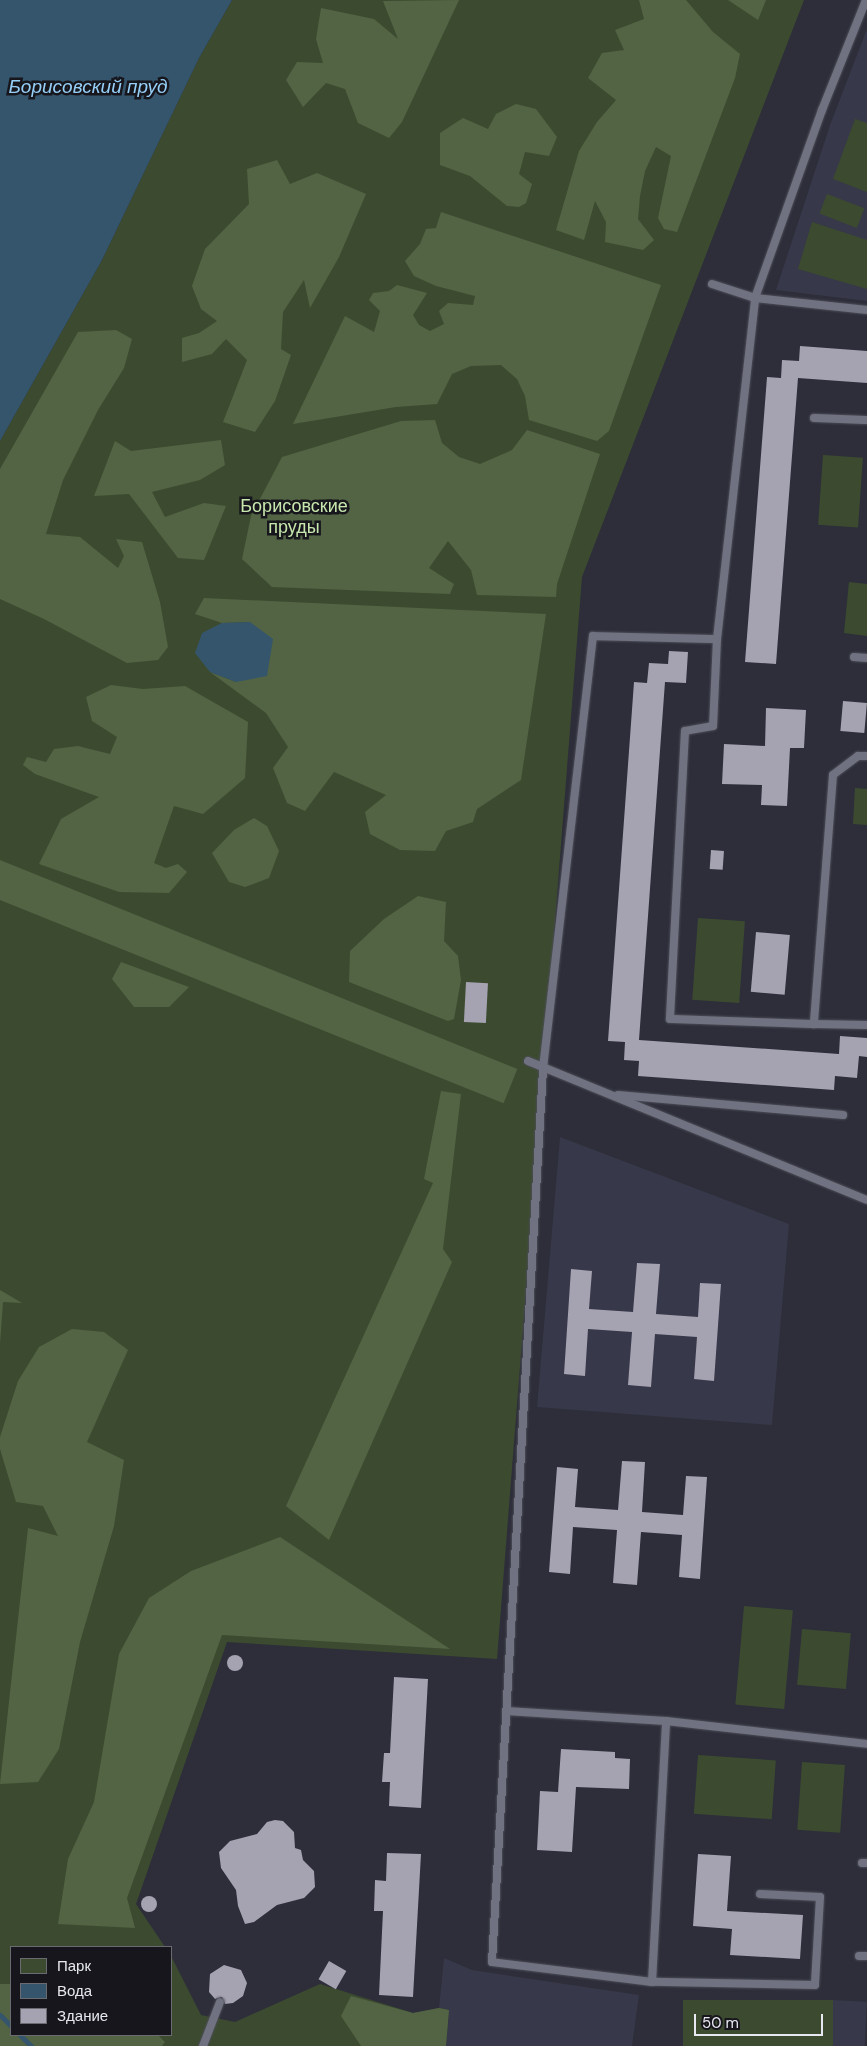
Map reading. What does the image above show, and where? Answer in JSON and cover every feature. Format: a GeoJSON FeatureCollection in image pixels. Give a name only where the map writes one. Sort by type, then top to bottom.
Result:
{"type":"FeatureCollection","features":[{"type":"Feature","properties":{"kind":"lane"},"geometry":{"type":"LineString","coordinates":[[866,0],[822,110],[755,298],[717,639],[713,726],[686,731],[670,1019],[867,1025]]}},
{"type":"Feature","properties":{"kind":"lane"},"geometry":{"type":"LineString","coordinates":[[712,284],[755,298],[867,310]]}},
{"type":"Feature","properties":{"kind":"lane"},"geometry":{"type":"LineString","coordinates":[[814,418],[867,420]]}},
{"type":"Feature","properties":{"kind":"lane"},"geometry":{"type":"LineString","coordinates":[[717,639],[593,636],[543,1068],[492,1962],[652,1982],[815,1985],[820,1897],[760,1894]]}},
{"type":"Feature","properties":{"kind":"lane"},"geometry":{"type":"LineString","coordinates":[[854,657],[867,658]]}},
{"type":"Feature","properties":{"kind":"lane"},"geometry":{"type":"LineString","coordinates":[[814,1024],[833,774],[858,756],[867,756]]}},
{"type":"Feature","properties":{"kind":"lane"},"geometry":{"type":"LineString","coordinates":[[528,1061],[867,1200]]}},
{"type":"Feature","properties":{"kind":"lane"},"geometry":{"type":"LineString","coordinates":[[609,1094],[843,1115]]}},
{"type":"Feature","properties":{"kind":"lane"},"geometry":{"type":"LineString","coordinates":[[506,1711],[666,1721],[867,1744]]}},
{"type":"Feature","properties":{"kind":"lane"},"geometry":{"type":"LineString","coordinates":[[652,1982],[666,1721]]}},
{"type":"Feature","properties":{"kind":"lane"},"geometry":{"type":"LineString","coordinates":[[203,2046],[220,2002]]}},
{"type":"Feature","properties":{"kind":"shaded area"},"geometry":{"type":"Polygon","coordinates":[[[867,29],[867,301],[776,290],[830,125],[867,29]]]}},
{"type":"Feature","properties":{"kind":"shaded area"},"geometry":{"type":"Polygon","coordinates":[[[560,1137],[789,1224],[772,1425],[537,1407],[560,1137]]]}},
{"type":"Feature","properties":{"kind":"shaded area"},"geometry":{"type":"Polygon","coordinates":[[[444,1958],[472,1970],[639,1995],[632,2046],[446,2046],[449,2010],[439,2008],[444,1958]]]}},
{"type":"Feature","properties":{"kind":"shaded area"},"geometry":{"type":"Polygon","coordinates":[[[833,2000],[867,2002],[865,2046],[831,2046],[833,2000]]]}},
{"type":"Feature","properties":{"kind":"green space","name":"Борисовские пруды"},"geometry":{"type":"Polygon","coordinates":[[[232,0],[804,0],[582,577],[497,1659],[227,1642],[136,1904],[164,1946],[10,1946],[10,2036],[172,2036],[172,1958],[201,2015],[235,2022],[320,1984],[413,2013],[439,2008],[449,2010],[446,2046],[0,2046],[0,441],[102,260],[199,58],[232,0]]]}},
{"type":"Feature","properties":{"kind":"green space"},"geometry":{"type":"Polygon","coordinates":[[[459,0],[402,122],[389,138],[358,123],[345,89],[326,83],[303,107],[286,80],[297,62],[323,63],[316,39],[321,8],[374,19],[398,39],[383,1],[459,0]]]}},
{"type":"Feature","properties":{"kind":"green space"},"geometry":{"type":"Polygon","coordinates":[[[639,0],[686,0],[713,32],[740,54],[735,78],[677,232],[664,229],[658,218],[671,156],[656,147],[645,171],[640,196],[638,219],[654,240],[643,250],[605,242],[606,222],[595,201],[584,240],[556,230],[579,151],[597,122],[616,100],[588,78],[602,53],[624,50],[615,30],[644,19],[639,0]]]}},
{"type":"Feature","properties":{"kind":"green space"},"geometry":{"type":"Polygon","coordinates":[[[728,0],[766,0],[758,20],[728,0]]]}},
{"type":"Feature","properties":{"kind":"green space"},"geometry":{"type":"Polygon","coordinates":[[[516,104],[536,109],[557,137],[549,156],[525,152],[519,174],[532,184],[526,203],[519,207],[507,206],[470,176],[440,165],[440,133],[463,118],[488,129],[496,114],[516,104]]]}},
{"type":"Feature","properties":{"kind":"green space"},"geometry":{"type":"Polygon","coordinates":[[[855,119],[867,123],[867,192],[833,179],[855,119]]]}},
{"type":"Feature","properties":{"kind":"green space"},"geometry":{"type":"Polygon","coordinates":[[[277,160],[290,184],[317,173],[366,194],[339,257],[310,308],[304,280],[283,312],[281,349],[291,355],[275,401],[255,432],[223,422],[247,360],[226,339],[212,354],[182,362],[182,338],[199,333],[217,321],[201,309],[192,286],[205,249],[249,204],[247,169],[277,160]]]}},
{"type":"Feature","properties":{"kind":"green space"},"geometry":{"type":"Polygon","coordinates":[[[827,194],[864,208],[857,228],[819,214],[827,194]]]}},
{"type":"Feature","properties":{"kind":"green space"},"geometry":{"type":"Polygon","coordinates":[[[441,212],[661,285],[609,431],[597,441],[529,420],[525,396],[517,379],[501,365],[471,366],[452,374],[437,404],[396,407],[293,424],[345,316],[374,332],[380,311],[369,300],[373,293],[389,291],[397,285],[427,293],[413,315],[419,325],[430,331],[444,324],[439,311],[448,303],[473,305],[475,296],[436,286],[414,276],[405,261],[420,244],[426,229],[436,228],[441,212]]]}},
{"type":"Feature","properties":{"kind":"green space"},"geometry":{"type":"Polygon","coordinates":[[[812,222],[867,240],[867,289],[798,269],[812,222]]]}},
{"type":"Feature","properties":{"kind":"green space"},"geometry":{"type":"Polygon","coordinates":[[[116,330],[132,339],[124,368],[98,410],[63,480],[46,534],[80,537],[118,568],[124,556],[116,539],[142,542],[160,602],[168,647],[158,660],[127,663],[44,619],[0,599],[0,469],[78,332],[116,330]]]}},
{"type":"Feature","properties":{"kind":"green space"},"geometry":{"type":"Polygon","coordinates":[[[435,420],[442,443],[459,457],[480,464],[512,450],[527,430],[600,454],[557,584],[556,597],[477,595],[471,570],[448,541],[429,568],[454,584],[450,594],[272,587],[242,559],[251,516],[282,457],[401,421],[435,420]]]}},
{"type":"Feature","properties":{"kind":"green space"},"geometry":{"type":"Polygon","coordinates":[[[221,440],[225,465],[200,480],[152,492],[165,517],[204,503],[226,506],[204,560],[178,558],[129,494],[94,496],[115,441],[131,451],[221,440]]]}},
{"type":"Feature","properties":{"kind":"green space"},"geometry":{"type":"Polygon","coordinates":[[[823,455],[863,458],[858,528],[818,525],[823,455]]]}},
{"type":"Feature","properties":{"kind":"green space"},"geometry":{"type":"Polygon","coordinates":[[[849,582],[867,584],[867,636],[844,633],[849,582]]]}},
{"type":"Feature","properties":{"kind":"green space"},"geometry":{"type":"Polygon","coordinates":[[[204,598],[546,614],[521,780],[477,809],[473,822],[446,831],[435,851],[400,850],[370,834],[365,812],[386,795],[334,772],[305,811],[287,803],[273,768],[288,747],[266,713],[210,672],[236,682],[250,622],[222,623],[195,614],[204,598]]]}},
{"type":"Feature","properties":{"kind":"green space"},"geometry":{"type":"Polygon","coordinates":[[[111,685],[143,689],[185,686],[248,722],[245,778],[203,814],[174,806],[154,863],[166,868],[178,864],[187,872],[169,893],[119,892],[39,864],[61,819],[99,797],[35,774],[23,765],[27,757],[46,762],[54,749],[78,746],[110,754],[117,737],[92,721],[86,697],[111,685]]]}},
{"type":"Feature","properties":{"kind":"green space"},"geometry":{"type":"Polygon","coordinates":[[[855,788],[867,789],[867,825],[853,824],[855,788]]]}},
{"type":"Feature","properties":{"kind":"green space"},"geometry":{"type":"Polygon","coordinates":[[[254,818],[267,826],[279,851],[269,878],[245,887],[229,882],[212,853],[234,830],[254,818]]]}},
{"type":"Feature","properties":{"kind":"green space"},"geometry":{"type":"Polygon","coordinates":[[[0,860],[517,1069],[504,1103],[0,900],[0,860]]]}},
{"type":"Feature","properties":{"kind":"green space"},"geometry":{"type":"Polygon","coordinates":[[[418,896],[446,902],[444,941],[458,956],[461,980],[454,1019],[448,1021],[349,982],[350,951],[384,919],[418,896]]]}},
{"type":"Feature","properties":{"kind":"green space"},"geometry":{"type":"Polygon","coordinates":[[[698,918],[745,921],[739,1003],[692,1000],[698,918]]]}},
{"type":"Feature","properties":{"kind":"green space"},"geometry":{"type":"Polygon","coordinates":[[[121,962],[189,987],[169,1007],[134,1007],[112,979],[121,962]]]}},
{"type":"Feature","properties":{"kind":"green space"},"geometry":{"type":"Polygon","coordinates":[[[441,1091],[461,1094],[443,1249],[452,1262],[329,1540],[286,1506],[433,1183],[424,1179],[441,1091]]]}},
{"type":"Feature","properties":{"kind":"green space"},"geometry":{"type":"Polygon","coordinates":[[[0,1290],[22,1303],[3,1302],[0,1344],[0,1290]]]}},
{"type":"Feature","properties":{"kind":"green space"},"geometry":{"type":"Polygon","coordinates":[[[72,1329],[104,1332],[128,1350],[87,1442],[124,1460],[114,1526],[80,1642],[59,1749],[38,1782],[0,1784],[28,1528],[58,1536],[43,1506],[16,1502],[0,1449],[0,1437],[18,1381],[39,1347],[72,1329]]]}},
{"type":"Feature","properties":{"kind":"green space"},"geometry":{"type":"Polygon","coordinates":[[[280,1537],[450,1649],[222,1635],[127,1898],[135,1928],[58,1924],[68,1859],[94,1802],[119,1654],[149,1598],[191,1571],[280,1537]]]}},
{"type":"Feature","properties":{"kind":"green space"},"geometry":{"type":"Polygon","coordinates":[[[744,1606],[793,1610],[784,1709],[735,1705],[744,1606]]]}},
{"type":"Feature","properties":{"kind":"green space"},"geometry":{"type":"Polygon","coordinates":[[[802,1629],[851,1633],[846,1689],[797,1685],[802,1629]]]}},
{"type":"Feature","properties":{"kind":"green space"},"geometry":{"type":"Polygon","coordinates":[[[698,1755],[776,1760],[772,1819],[694,1814],[698,1755]]]}},
{"type":"Feature","properties":{"kind":"green space"},"geometry":{"type":"Polygon","coordinates":[[[802,1762],[845,1765],[840,1833],[797,1830],[802,1762]]]}},
{"type":"Feature","properties":{"kind":"green space"},"geometry":{"type":"Polygon","coordinates":[[[0,1984],[10,1984],[10,2036],[159,2036],[165,2042],[162,2046],[0,2046],[0,1984]]]}},
{"type":"Feature","properties":{"kind":"green space"},"geometry":{"type":"Polygon","coordinates":[[[351,1996],[413,2013],[439,2008],[449,2010],[446,2046],[361,2046],[341,2016],[351,1996]]]}},
{"type":"Feature","properties":{"kind":"green space"},"geometry":{"type":"Polygon","coordinates":[[[683,2000],[833,2000],[833,2046],[683,2046],[683,2000]]]}},
{"type":"Feature","properties":{"kind":"water","name":"Борисовский пруд"},"geometry":{"type":"Polygon","coordinates":[[[0,0],[232,0],[199,58],[102,260],[0,441],[0,0]]]}},
{"type":"Feature","properties":{"kind":"water"},"geometry":{"type":"Polygon","coordinates":[[[250,622],[273,639],[267,676],[236,682],[210,672],[195,653],[202,633],[222,623],[250,622]]]}},
{"type":"Feature","properties":{"kind":"building"},"geometry":{"type":"Polygon","coordinates":[[[800,346],[867,351],[867,383],[798,378],[776,664],[745,662],[767,377],[781,378],[782,360],[799,361],[800,346]]]}},
{"type":"Feature","properties":{"kind":"building"},"geometry":{"type":"Polygon","coordinates":[[[669,651],[688,652],[686,683],[665,682],[639,1040],[839,1054],[840,1036],[867,1038],[867,1057],[859,1056],[857,1078],[835,1076],[834,1090],[638,1076],[639,1061],[624,1060],[625,1042],[608,1041],[634,682],[647,683],[649,663],[668,664],[669,651]]]}},
{"type":"Feature","properties":{"kind":"building"},"geometry":{"type":"Polygon","coordinates":[[[843,701],[867,703],[864,733],[840,731],[843,701]]]}},
{"type":"Feature","properties":{"kind":"building"},"geometry":{"type":"Polygon","coordinates":[[[766,708],[806,710],[804,748],[790,748],[787,806],[761,805],[762,785],[722,784],[724,744],[765,746],[766,708]]]}},
{"type":"Feature","properties":{"kind":"building"},"geometry":{"type":"Polygon","coordinates":[[[711,850],[724,851],[723,870],[710,869],[711,850]]]}},
{"type":"Feature","properties":{"kind":"building"},"geometry":{"type":"Polygon","coordinates":[[[756,932],[790,935],[785,995],[751,992],[756,932]]]}},
{"type":"Feature","properties":{"kind":"building"},"geometry":{"type":"Polygon","coordinates":[[[466,982],[488,983],[486,1023],[464,1022],[466,982]]]}},
{"type":"Feature","properties":{"kind":"building"},"geometry":{"type":"Polygon","coordinates":[[[637,1263],[660,1264],[656,1314],[698,1317],[700,1283],[721,1284],[714,1381],[694,1379],[697,1337],[655,1334],[651,1387],[628,1385],[632,1332],[588,1329],[585,1376],[564,1374],[571,1269],[592,1271],[589,1309],[633,1312],[637,1263]]]}},
{"type":"Feature","properties":{"kind":"building"},"geometry":{"type":"Polygon","coordinates":[[[622,1461],[645,1462],[642,1512],[683,1515],[686,1476],[707,1477],[700,1579],[679,1577],[682,1535],[641,1532],[637,1585],[613,1583],[617,1530],[573,1527],[570,1574],[549,1572],[557,1467],[578,1469],[575,1507],[618,1510],[622,1461]]]}},
{"type":"Feature","properties":{"kind":"building"},"geometry":{"type":"Polygon","coordinates":[[[232,1655],[238,1655],[243,1660],[241,1669],[232,1671],[227,1666],[227,1660],[232,1655]]]}},
{"type":"Feature","properties":{"kind":"building"},"geometry":{"type":"Polygon","coordinates":[[[394,1677],[428,1679],[421,1808],[389,1806],[390,1782],[382,1782],[384,1753],[390,1753],[394,1677]]]}},
{"type":"Feature","properties":{"kind":"building"},"geometry":{"type":"Polygon","coordinates":[[[561,1749],[615,1752],[615,1758],[630,1759],[629,1789],[576,1787],[572,1852],[537,1850],[540,1791],[558,1792],[561,1749]]]}},
{"type":"Feature","properties":{"kind":"building"},"geometry":{"type":"Polygon","coordinates":[[[283,1821],[294,1832],[295,1848],[301,1850],[303,1860],[314,1871],[315,1887],[304,1898],[277,1905],[254,1922],[245,1924],[238,1906],[236,1890],[221,1868],[219,1852],[230,1841],[257,1834],[267,1822],[283,1821]]]}},
{"type":"Feature","properties":{"kind":"building"},"geometry":{"type":"Polygon","coordinates":[[[387,1853],[421,1854],[413,1997],[379,1995],[383,1911],[374,1911],[375,1880],[386,1881],[387,1853]]]}},
{"type":"Feature","properties":{"kind":"building"},"geometry":{"type":"Polygon","coordinates":[[[698,1854],[731,1856],[727,1911],[803,1915],[800,1959],[730,1955],[732,1929],[693,1926],[698,1854]]]}},
{"type":"Feature","properties":{"kind":"building"},"geometry":{"type":"Polygon","coordinates":[[[146,1896],[152,1896],[157,1901],[155,1910],[146,1912],[141,1907],[141,1901],[146,1896]]]}},
{"type":"Feature","properties":{"kind":"building"},"geometry":{"type":"Polygon","coordinates":[[[329,1961],[346,1971],[336,1989],[318,1979],[329,1961]]]}},
{"type":"Feature","properties":{"kind":"building"},"geometry":{"type":"Polygon","coordinates":[[[224,1965],[241,1970],[247,1983],[243,1996],[233,2003],[225,2004],[222,1997],[215,1999],[209,1992],[210,1974],[224,1965]]]}},
{"type":"Feature","properties":{"kind":"waterway"},"geometry":{"type":"LineString","coordinates":[[0,2015],[10,2025]]}},
{"type":"Feature","properties":{"kind":"waterway"},"geometry":{"type":"LineString","coordinates":[[21,2036],[31,2046]]}}]}
